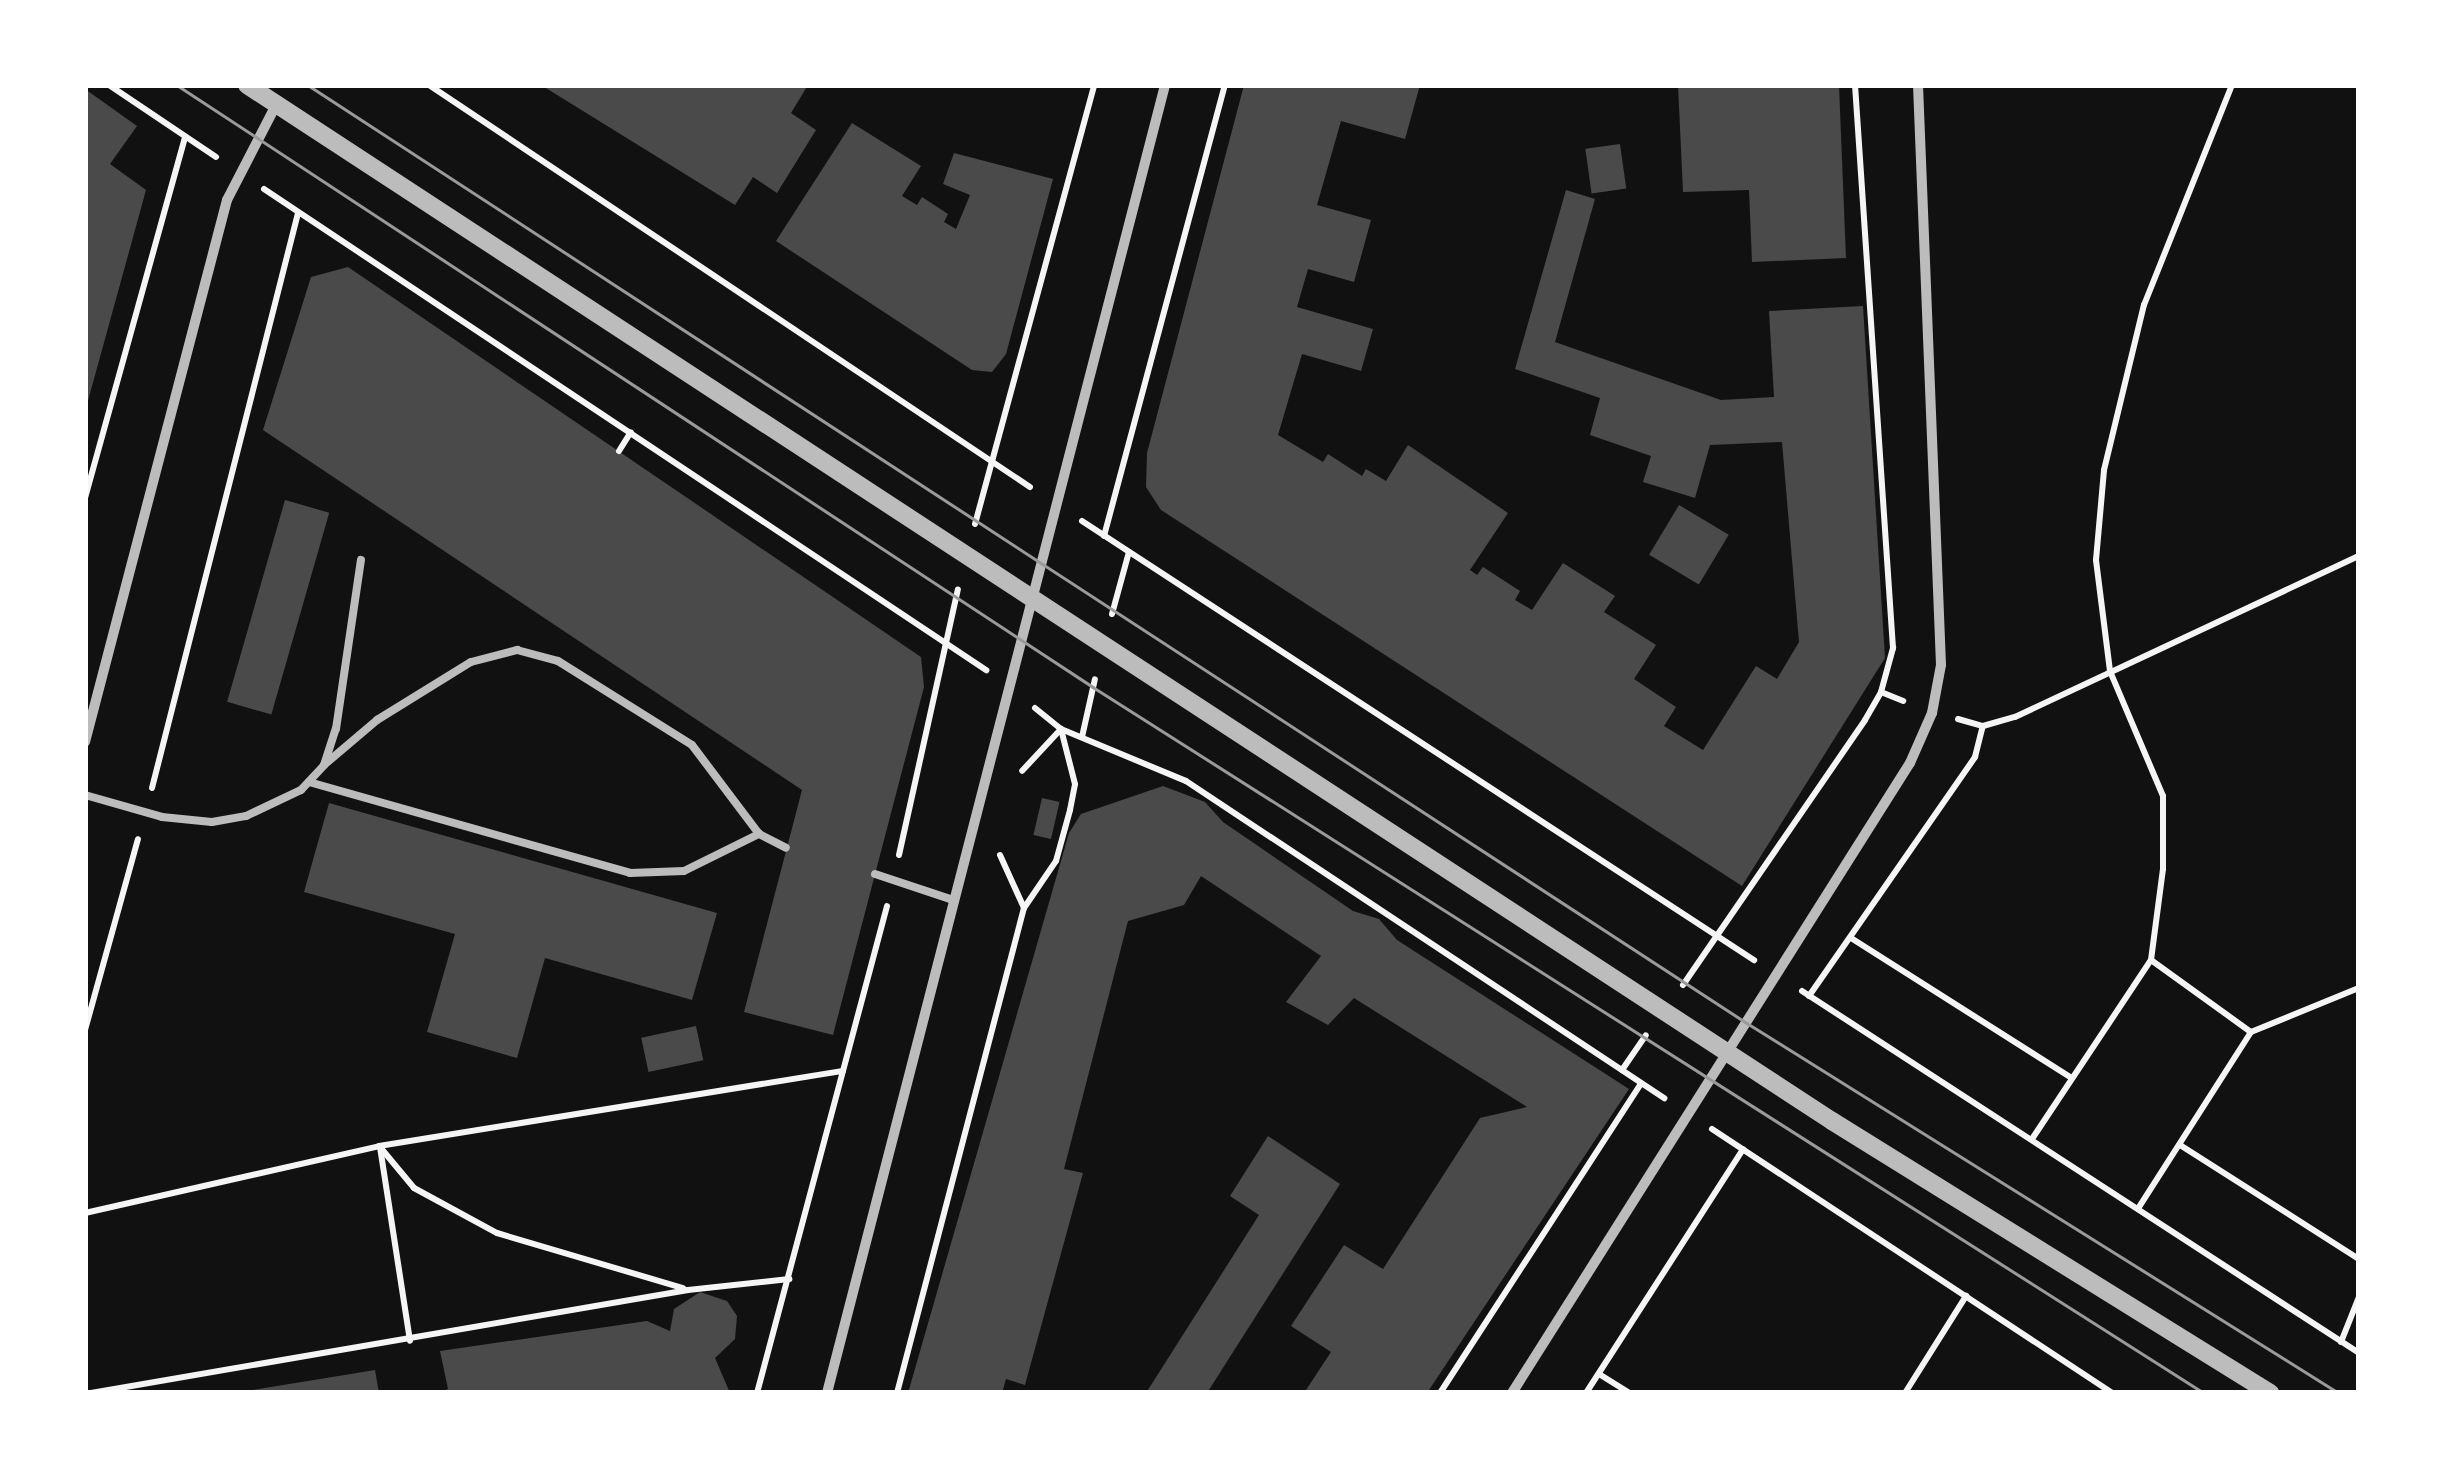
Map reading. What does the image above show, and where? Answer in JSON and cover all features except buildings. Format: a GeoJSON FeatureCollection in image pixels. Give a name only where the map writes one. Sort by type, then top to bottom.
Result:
{"type":"FeatureCollection","features":[{"type":"Feature","properties":{"kind":"street"},"geometry":{"type":"LineString","coordinates":[[247,85],[1727,1053],[2270,1393]]}},
{"type":"Feature","properties":{"kind":"street"},"geometry":{"type":"LineString","coordinates":[[827,1393],[1165,85]]}},
{"type":"Feature","properties":{"kind":"street"},"geometry":{"type":"LineString","coordinates":[[1512,1393],[1910,763],[1932,712],[1941,664],[1918,85]]}},
{"type":"Feature","properties":{"kind":"street"},"geometry":{"type":"LineString","coordinates":[[85,742],[238,172],[276,104]]}},
{"type":"Feature","properties":{"kind":"lane"},"geometry":{"type":"LineString","coordinates":[[324,765],[361,560]]}},
{"type":"Feature","properties":{"kind":"lane"},"geometry":{"type":"LineString","coordinates":[[85,795],[146,812],[212,822],[246,816],[310,782],[377,720],[471,662],[517,650],[558,661],[692,745],[759,834],[786,848]]}},
{"type":"Feature","properties":{"kind":"lane"},"geometry":{"type":"LineString","coordinates":[[310,782],[630,873],[684,871],[759,834]]}},
{"type":"Feature","properties":{"kind":"lane"},"geometry":{"type":"LineString","coordinates":[[874,874],[953,900]]}},
{"type":"Feature","properties":{"kind":"path"},"geometry":{"type":"LineString","coordinates":[[109,85],[944,639],[1061,728],[1186,781],[2112,1393]]}},
{"type":"Feature","properties":{"kind":"path"},"geometry":{"type":"LineString","coordinates":[[428,85],[1058,506],[2359,1353]]}},
{"type":"Feature","properties":{"kind":"path"},"geometry":{"type":"LineString","coordinates":[[757,1393],[893,881],[944,639],[1094,85]]}},
{"type":"Feature","properties":{"kind":"path"},"geometry":{"type":"LineString","coordinates":[[1104,536],[1225,85]]}},
{"type":"Feature","properties":{"kind":"path"},"geometry":{"type":"LineString","coordinates":[[1622,1070],[1718,936],[1882,692],[1893,648],[1854,85]]}},
{"type":"Feature","properties":{"kind":"path"},"geometry":{"type":"LineString","coordinates":[[2032,1139],[2151,960],[2163,869],[2164,796],[2110,671],[2096,560],[2104,470],[2144,305],[2232,85]]}},
{"type":"Feature","properties":{"kind":"path"},"geometry":{"type":"LineString","coordinates":[[85,498],[185,138]]}},
{"type":"Feature","properties":{"kind":"path"},"geometry":{"type":"LineString","coordinates":[[85,1030],[146,812],[298,212]]}},
{"type":"Feature","properties":{"kind":"path"},"geometry":{"type":"LineString","coordinates":[[618,451],[631,432]]}},
{"type":"Feature","properties":{"kind":"path"},"geometry":{"type":"LineString","coordinates":[[1882,692],[1932,712],[1983,726],[2359,556]]}},
{"type":"Feature","properties":{"kind":"path"},"geometry":{"type":"LineString","coordinates":[[1809,996],[1975,757],[1983,726]]}},
{"type":"Feature","properties":{"kind":"path"},"geometry":{"type":"LineString","coordinates":[[1020,776],[1030,756],[1061,728]]}},
{"type":"Feature","properties":{"kind":"path"},"geometry":{"type":"LineString","coordinates":[[897,1393],[1024,908],[1056,861],[1073,797],[1073,762],[1061,728]]}},
{"type":"Feature","properties":{"kind":"path"},"geometry":{"type":"LineString","coordinates":[[999,845],[1024,908]]}},
{"type":"Feature","properties":{"kind":"path"},"geometry":{"type":"LineString","coordinates":[[1851,938],[2070,1077]]}},
{"type":"Feature","properties":{"kind":"path"},"geometry":{"type":"LineString","coordinates":[[2151,960],[2252,1032]]}},
{"type":"Feature","properties":{"kind":"path"},"geometry":{"type":"LineString","coordinates":[[2138,1209],[2252,1032],[2359,988]]}},
{"type":"Feature","properties":{"kind":"path"},"geometry":{"type":"LineString","coordinates":[[85,1213],[380,1146],[843,1071]]}},
{"type":"Feature","properties":{"kind":"path"},"geometry":{"type":"LineString","coordinates":[[1440,1393],[1641,1083]]}},
{"type":"Feature","properties":{"kind":"path"},"geometry":{"type":"LineString","coordinates":[[2180,1144],[2359,1259]]}},
{"type":"Feature","properties":{"kind":"path"},"geometry":{"type":"LineString","coordinates":[[380,1146],[414,1188],[496,1232],[688,1290]]}},
{"type":"Feature","properties":{"kind":"path"},"geometry":{"type":"LineString","coordinates":[[380,1146],[410,1341]]}},
{"type":"Feature","properties":{"kind":"path"},"geometry":{"type":"LineString","coordinates":[[1586,1393],[1743,1149]]}},
{"type":"Feature","properties":{"kind":"path"},"geometry":{"type":"LineString","coordinates":[[92,1393],[688,1290],[788,1278]]}},
{"type":"Feature","properties":{"kind":"path"},"geometry":{"type":"LineString","coordinates":[[1905,1393],[1966,1296]]}},
{"type":"Feature","properties":{"kind":"path"},"geometry":{"type":"LineString","coordinates":[[2341,1342],[2359,1297]]}},
{"type":"Feature","properties":{"kind":"path"},"geometry":{"type":"LineString","coordinates":[[1599,1374],[1629,1393]]}},
{"type":"Feature","properties":{"kind":"tram line"},"geometry":{"type":"LineString","coordinates":[[177,85],[1093,687],[2204,1393]]}},
{"type":"Feature","properties":{"kind":"tram line"},"geometry":{"type":"LineString","coordinates":[[308,85],[1747,1023],[2339,1393]]}}]}
